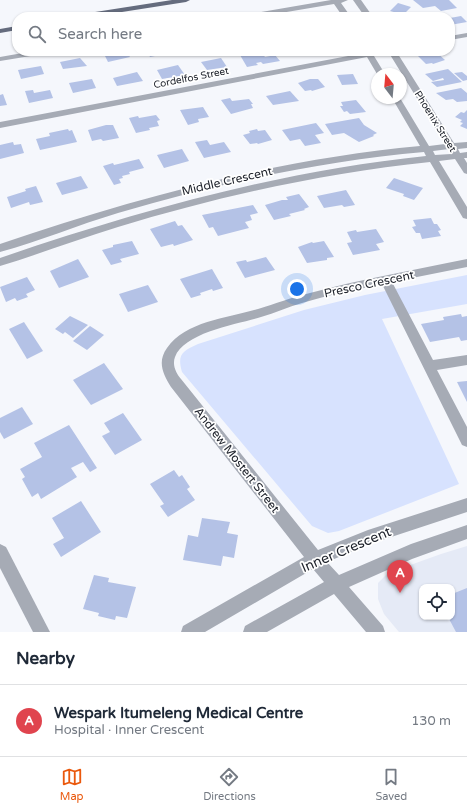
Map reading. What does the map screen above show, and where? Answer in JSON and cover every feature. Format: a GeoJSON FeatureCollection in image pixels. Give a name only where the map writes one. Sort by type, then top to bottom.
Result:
{"type":"FeatureCollection","features":[{"type":"Feature","properties":{"kind":"main road"},"geometry":{"type":"LineString","coordinates":[[113,12],[186,0]]}},
{"type":"Feature","properties":{"kind":"main road"},"geometry":{"type":"LineString","coordinates":[[0,28],[12,27]]}},
{"type":"Feature","properties":{"kind":"main road"},"geometry":{"type":"LineString","coordinates":[[0,31],[12,28]]}},
{"type":"Feature","properties":{"kind":"street"},"geometry":{"type":"LineString","coordinates":[[356,0],[365,12]]}},
{"type":"Feature","properties":{"kind":"street"},"geometry":{"type":"LineString","coordinates":[[274,12],[340,1],[345,12]]}},
{"type":"Feature","properties":{"kind":"street"},"geometry":{"type":"LineString","coordinates":[[455,37],[467,35]]}},
{"type":"Feature","properties":{"kind":"street"},"geometry":{"type":"LineString","coordinates":[[0,60],[22,56]]}},
{"type":"Feature","properties":{"kind":"street","name":"Cordelfos Street"},"geometry":{"type":"LineString","coordinates":[[0,125],[353,56]]}},
{"type":"Feature","properties":{"kind":"street"},"geometry":{"type":"LineString","coordinates":[[370,56],[377,68]]}},
{"type":"Feature","properties":{"kind":"street","name":"Phoenix Street"},"geometry":{"type":"LineString","coordinates":[[395,56],[452,146],[462,156],[467,171]]}},
{"type":"Feature","properties":{"kind":"street","name":"Phoenix Street"},"geometry":{"type":"LineString","coordinates":[[400,104],[467,216]]}},
{"type":"Feature","properties":{"kind":"street","name":"Middle Crescent"},"geometry":{"type":"LineString","coordinates":[[0,248],[64,225],[210,185],[262,173],[329,161],[394,152],[467,145]]}},
{"type":"Feature","properties":{"kind":"street","name":"Middle Crescent"},"geometry":{"type":"LineString","coordinates":[[0,262],[63,240],[146,215],[268,184],[333,172],[462,156]]}},
{"type":"Feature","properties":{"kind":"street","name":"Presco Crescent"},"geometry":{"type":"LineString","coordinates":[[168,358],[171,351],[179,342],[197,331],[307,298],[385,279],[467,263]]}},
{"type":"Feature","properties":{"kind":"street"},"geometry":{"type":"LineString","coordinates":[[385,279],[467,441]]}},
{"type":"Feature","properties":{"kind":"street","name":"Andrew Mostert Street"},"geometry":{"type":"LineString","coordinates":[[168,358],[167,363],[170,373],[176,383],[336,584]]}},
{"type":"Feature","properties":{"kind":"street"},"geometry":{"type":"LineString","coordinates":[[428,366],[467,360]]}},
{"type":"Feature","properties":{"kind":"street","name":"Inner Crescent"},"geometry":{"type":"LineString","coordinates":[[189,632],[315,559],[368,537],[420,518],[467,505]]}},
{"type":"Feature","properties":{"kind":"street"},"geometry":{"type":"LineString","coordinates":[[251,632],[336,584],[432,543],[467,532]]}},
{"type":"Feature","properties":{"kind":"street"},"geometry":{"type":"LineString","coordinates":[[0,552],[42,632]]}},
{"type":"Feature","properties":{"kind":"street"},"geometry":{"type":"LineString","coordinates":[[336,584],[377,632]]}},
{"type":"Feature","properties":{"kind":"shaded area"},"geometry":{"type":"Polygon","coordinates":[[[467,275],[467,304],[382,319],[459,484],[339,531],[328,533],[312,526],[182,372],[180,361],[182,354],[198,344],[304,310],[365,295],[467,275]]]}},
{"type":"Feature","properties":{"kind":"shaded area"},"geometry":{"type":"Polygon","coordinates":[[[467,546],[467,632],[399,632],[384,614],[378,599],[378,583],[388,573],[467,546]]]}},
{"type":"Feature","properties":{"kind":"building"},"geometry":{"type":"Polygon","coordinates":[[[413,0],[449,0],[457,8],[441,11],[435,6],[423,8],[413,0]]]}},
{"type":"Feature","properties":{"kind":"building"},"geometry":{"type":"Polygon","coordinates":[[[398,3],[411,7],[406,12],[390,11],[398,3]]]}},
{"type":"Feature","properties":{"kind":"building"},"geometry":{"type":"Polygon","coordinates":[[[461,16],[467,22],[455,24],[455,17],[461,16]]]}},
{"type":"Feature","properties":{"kind":"building"},"geometry":{"type":"Polygon","coordinates":[[[105,56],[130,57],[108,62],[105,56]]]}},
{"type":"Feature","properties":{"kind":"building"},"geometry":{"type":"Polygon","coordinates":[[[241,56],[276,56],[280,61],[263,64],[261,62],[256,63],[258,65],[247,67],[241,56]]]}},
{"type":"Feature","properties":{"kind":"building"},"geometry":{"type":"Polygon","coordinates":[[[418,56],[440,56],[445,60],[433,64],[426,64],[418,56]]]}},
{"type":"Feature","properties":{"kind":"building"},"geometry":{"type":"Polygon","coordinates":[[[80,58],[87,66],[63,69],[60,62],[80,58]]]}},
{"type":"Feature","properties":{"kind":"building"},"geometry":{"type":"Polygon","coordinates":[[[221,58],[227,67],[207,70],[201,62],[221,58]]]}},
{"type":"Feature","properties":{"kind":"building"},"geometry":{"type":"Polygon","coordinates":[[[178,65],[185,75],[162,79],[157,70],[178,65]]]}},
{"type":"Feature","properties":{"kind":"building"},"geometry":{"type":"Polygon","coordinates":[[[41,66],[44,74],[21,79],[18,70],[41,66]]]}},
{"type":"Feature","properties":{"kind":"building"},"geometry":{"type":"Polygon","coordinates":[[[448,69],[462,82],[437,87],[431,82],[444,80],[443,78],[433,81],[425,74],[448,69]]]}},
{"type":"Feature","properties":{"kind":"building"},"geometry":{"type":"Polygon","coordinates":[[[137,72],[143,81],[117,86],[113,78],[137,72]]]}},
{"type":"Feature","properties":{"kind":"building"},"geometry":{"type":"Polygon","coordinates":[[[462,72],[467,76],[467,80],[463,81],[454,73],[462,72]]]}},
{"type":"Feature","properties":{"kind":"building"},"geometry":{"type":"Polygon","coordinates":[[[353,74],[358,84],[342,85],[337,75],[353,74]]]}},
{"type":"Feature","properties":{"kind":"building"},"geometry":{"type":"Polygon","coordinates":[[[92,79],[96,88],[73,93],[69,83],[92,79]]]}},
{"type":"Feature","properties":{"kind":"building"},"geometry":{"type":"Polygon","coordinates":[[[310,79],[318,79],[325,87],[312,91],[305,91],[298,83],[310,79]]]}},
{"type":"Feature","properties":{"kind":"building"},"geometry":{"type":"Polygon","coordinates":[[[461,88],[467,93],[467,101],[457,102],[453,99],[446,100],[436,93],[461,88]]]}},
{"type":"Feature","properties":{"kind":"building"},"geometry":{"type":"Polygon","coordinates":[[[33,90],[34,93],[50,90],[53,98],[29,103],[25,91],[33,90]]]}},
{"type":"Feature","properties":{"kind":"building"},"geometry":{"type":"Polygon","coordinates":[[[290,91],[299,101],[273,105],[266,96],[290,91]]]}},
{"type":"Feature","properties":{"kind":"building"},"geometry":{"type":"Polygon","coordinates":[[[3,94],[7,105],[0,106],[0,95],[3,94]]]}},
{"type":"Feature","properties":{"kind":"building"},"geometry":{"type":"Polygon","coordinates":[[[230,98],[232,101],[249,99],[253,104],[251,104],[253,108],[231,114],[221,100],[230,98]]]}},
{"type":"Feature","properties":{"kind":"building"},"geometry":{"type":"Polygon","coordinates":[[[356,100],[366,112],[350,114],[347,111],[344,112],[340,106],[343,106],[341,102],[356,100]]]}},
{"type":"Feature","properties":{"kind":"building"},"geometry":{"type":"Polygon","coordinates":[[[203,107],[209,117],[198,119],[199,122],[188,125],[180,110],[203,107]]]}},
{"type":"Feature","properties":{"kind":"building"},"geometry":{"type":"Polygon","coordinates":[[[467,110],[467,129],[460,126],[463,123],[460,122],[462,120],[455,117],[461,112],[464,113],[467,110]]]}},
{"type":"Feature","properties":{"kind":"building"},"geometry":{"type":"Polygon","coordinates":[[[156,115],[160,120],[157,121],[159,126],[149,128],[150,130],[136,133],[129,118],[138,116],[139,118],[156,115]]]}},
{"type":"Feature","properties":{"kind":"building"},"geometry":{"type":"Polygon","coordinates":[[[359,118],[364,125],[377,133],[373,135],[374,136],[359,142],[344,133],[332,135],[325,124],[359,118]]]}},
{"type":"Feature","properties":{"kind":"building"},"geometry":{"type":"Polygon","coordinates":[[[316,123],[324,133],[315,135],[321,143],[305,146],[300,139],[290,141],[282,130],[316,123]]]}},
{"type":"Feature","properties":{"kind":"building"},"geometry":{"type":"Polygon","coordinates":[[[106,125],[113,125],[119,138],[103,141],[101,139],[92,141],[88,130],[106,125]]]}},
{"type":"Feature","properties":{"kind":"building"},"geometry":{"type":"Polygon","coordinates":[[[68,129],[69,131],[72,130],[77,142],[40,150],[36,139],[50,136],[49,133],[68,129]]]}},
{"type":"Feature","properties":{"kind":"building"},"geometry":{"type":"Polygon","coordinates":[[[257,129],[258,131],[265,130],[272,140],[258,144],[250,144],[243,135],[250,133],[249,131],[257,129]]]}},
{"type":"Feature","properties":{"kind":"building"},"geometry":{"type":"Polygon","coordinates":[[[207,140],[210,145],[224,142],[231,152],[204,158],[195,142],[207,140]]]}},
{"type":"Feature","properties":{"kind":"building"},"geometry":{"type":"Polygon","coordinates":[[[13,142],[14,145],[21,144],[24,153],[0,159],[0,145],[13,142]]]}},
{"type":"Feature","properties":{"kind":"building"},"geometry":{"type":"Polygon","coordinates":[[[182,149],[189,161],[164,168],[157,155],[182,149]]]}},
{"type":"Feature","properties":{"kind":"building"},"geometry":{"type":"Polygon","coordinates":[[[139,159],[144,168],[129,172],[130,174],[122,176],[123,178],[119,179],[121,183],[114,185],[103,166],[113,163],[114,165],[139,159]]]}},
{"type":"Feature","properties":{"kind":"building"},"geometry":{"type":"Polygon","coordinates":[[[81,176],[88,188],[62,195],[56,183],[81,176]]]}},
{"type":"Feature","properties":{"kind":"building"},"geometry":{"type":"Polygon","coordinates":[[[394,178],[423,188],[414,200],[403,196],[404,194],[386,188],[394,178]]]}},
{"type":"Feature","properties":{"kind":"building"},"geometry":{"type":"Polygon","coordinates":[[[36,186],[43,202],[30,205],[29,202],[11,208],[7,197],[36,186]]]}},
{"type":"Feature","properties":{"kind":"building"},"geometry":{"type":"Polygon","coordinates":[[[346,190],[355,205],[344,207],[342,205],[324,208],[317,196],[346,190]]]}},
{"type":"Feature","properties":{"kind":"building"},"geometry":{"type":"Polygon","coordinates":[[[299,194],[309,207],[304,209],[305,210],[289,214],[291,216],[274,220],[265,205],[282,200],[288,200],[286,197],[299,194]]]}},
{"type":"Feature","properties":{"kind":"building"},"geometry":{"type":"Polygon","coordinates":[[[253,205],[258,213],[250,215],[252,220],[245,222],[249,228],[218,236],[213,227],[209,228],[202,215],[253,205]]]}},
{"type":"Feature","properties":{"kind":"building"},"geometry":{"type":"Polygon","coordinates":[[[431,218],[434,224],[437,224],[441,230],[438,231],[441,236],[422,239],[420,233],[416,233],[412,227],[416,226],[413,220],[431,218]]]}},
{"type":"Feature","properties":{"kind":"building"},"geometry":{"type":"Polygon","coordinates":[[[175,221],[178,226],[182,225],[193,240],[174,246],[173,244],[161,247],[150,229],[175,221]]]}},
{"type":"Feature","properties":{"kind":"building"},"geometry":{"type":"Polygon","coordinates":[[[376,229],[384,242],[376,244],[380,250],[353,255],[347,243],[352,242],[347,232],[376,229]]]}},
{"type":"Feature","properties":{"kind":"building"},"geometry":{"type":"Polygon","coordinates":[[[132,241],[139,254],[120,259],[122,262],[111,265],[102,250],[113,247],[113,245],[132,241]]]}},
{"type":"Feature","properties":{"kind":"building"},"geometry":{"type":"Polygon","coordinates":[[[324,241],[334,257],[327,258],[327,260],[307,263],[298,247],[312,242],[324,241]]]}},
{"type":"Feature","properties":{"kind":"building"},"geometry":{"type":"Polygon","coordinates":[[[266,257],[275,270],[245,278],[236,262],[246,260],[247,262],[266,257]]]}},
{"type":"Feature","properties":{"kind":"building"},"geometry":{"type":"Polygon","coordinates":[[[78,259],[89,277],[59,288],[50,271],[78,259]]]}},
{"type":"Feature","properties":{"kind":"building"},"geometry":{"type":"Polygon","coordinates":[[[212,269],[223,288],[213,291],[212,289],[191,298],[180,279],[212,269]]]}},
{"type":"Feature","properties":{"kind":"building"},"geometry":{"type":"Polygon","coordinates":[[[27,277],[35,290],[26,294],[28,297],[17,301],[15,298],[6,302],[0,287],[27,277]]]}},
{"type":"Feature","properties":{"kind":"building"},"geometry":{"type":"Polygon","coordinates":[[[148,285],[158,302],[128,312],[119,294],[148,285]]]}},
{"type":"Feature","properties":{"kind":"building"},"geometry":{"type":"Polygon","coordinates":[[[461,314],[462,317],[467,316],[467,340],[461,341],[459,337],[430,342],[421,324],[444,320],[443,317],[461,314]]]}},
{"type":"Feature","properties":{"kind":"building"},"geometry":{"type":"Polygon","coordinates":[[[70,316],[88,325],[73,338],[65,332],[63,334],[55,329],[70,316]]]}},
{"type":"Feature","properties":{"kind":"building"},"geometry":{"type":"Polygon","coordinates":[[[24,322],[43,351],[27,359],[9,329],[24,322]]]}},
{"type":"Feature","properties":{"kind":"building"},"geometry":{"type":"Polygon","coordinates":[[[90,326],[104,335],[87,350],[73,341],[90,326]]]}},
{"type":"Feature","properties":{"kind":"building"},"geometry":{"type":"Polygon","coordinates":[[[104,363],[123,389],[91,405],[73,380],[104,363]]]}},
{"type":"Feature","properties":{"kind":"building"},"geometry":{"type":"Polygon","coordinates":[[[467,381],[467,402],[457,382],[467,381]]]}},
{"type":"Feature","properties":{"kind":"building"},"geometry":{"type":"Polygon","coordinates":[[[22,407],[33,424],[4,439],[0,432],[0,418],[22,407]]]}},
{"type":"Feature","properties":{"kind":"building"},"geometry":{"type":"Polygon","coordinates":[[[123,413],[142,440],[115,455],[102,436],[110,432],[104,423],[123,413]]]}},
{"type":"Feature","properties":{"kind":"building"},"geometry":{"type":"Polygon","coordinates":[[[69,425],[97,468],[90,472],[83,462],[71,468],[77,477],[41,499],[38,493],[32,497],[22,479],[25,477],[20,469],[42,457],[34,443],[69,425]]]}},
{"type":"Feature","properties":{"kind":"building"},"geometry":{"type":"Polygon","coordinates":[[[174,470],[179,477],[182,475],[190,487],[187,489],[195,500],[168,517],[160,506],[164,504],[150,484],[174,470]]]}},
{"type":"Feature","properties":{"kind":"building"},"geometry":{"type":"Polygon","coordinates":[[[81,501],[101,532],[61,557],[53,544],[64,538],[52,518],[81,501]]]}},
{"type":"Feature","properties":{"kind":"building"},"geometry":{"type":"Polygon","coordinates":[[[202,518],[230,522],[227,533],[238,535],[234,558],[223,556],[221,566],[183,560],[188,535],[198,537],[202,518]]]}},
{"type":"Feature","properties":{"kind":"building"},"geometry":{"type":"Polygon","coordinates":[[[94,575],[109,578],[108,582],[136,587],[127,618],[116,616],[115,620],[98,616],[99,613],[83,609],[94,575]]]}},
{"type":"Feature","properties":{"kind":"building"},"geometry":{"type":"Polygon","coordinates":[[[467,588],[467,632],[456,632],[450,620],[455,620],[455,593],[467,588]]]}},
{"type":"Feature","properties":{"kind":"place","name":"Wespark Itumeleng Medical Centre"},"geometry":{"type":"Point","coordinates":[400,593]}}]}
